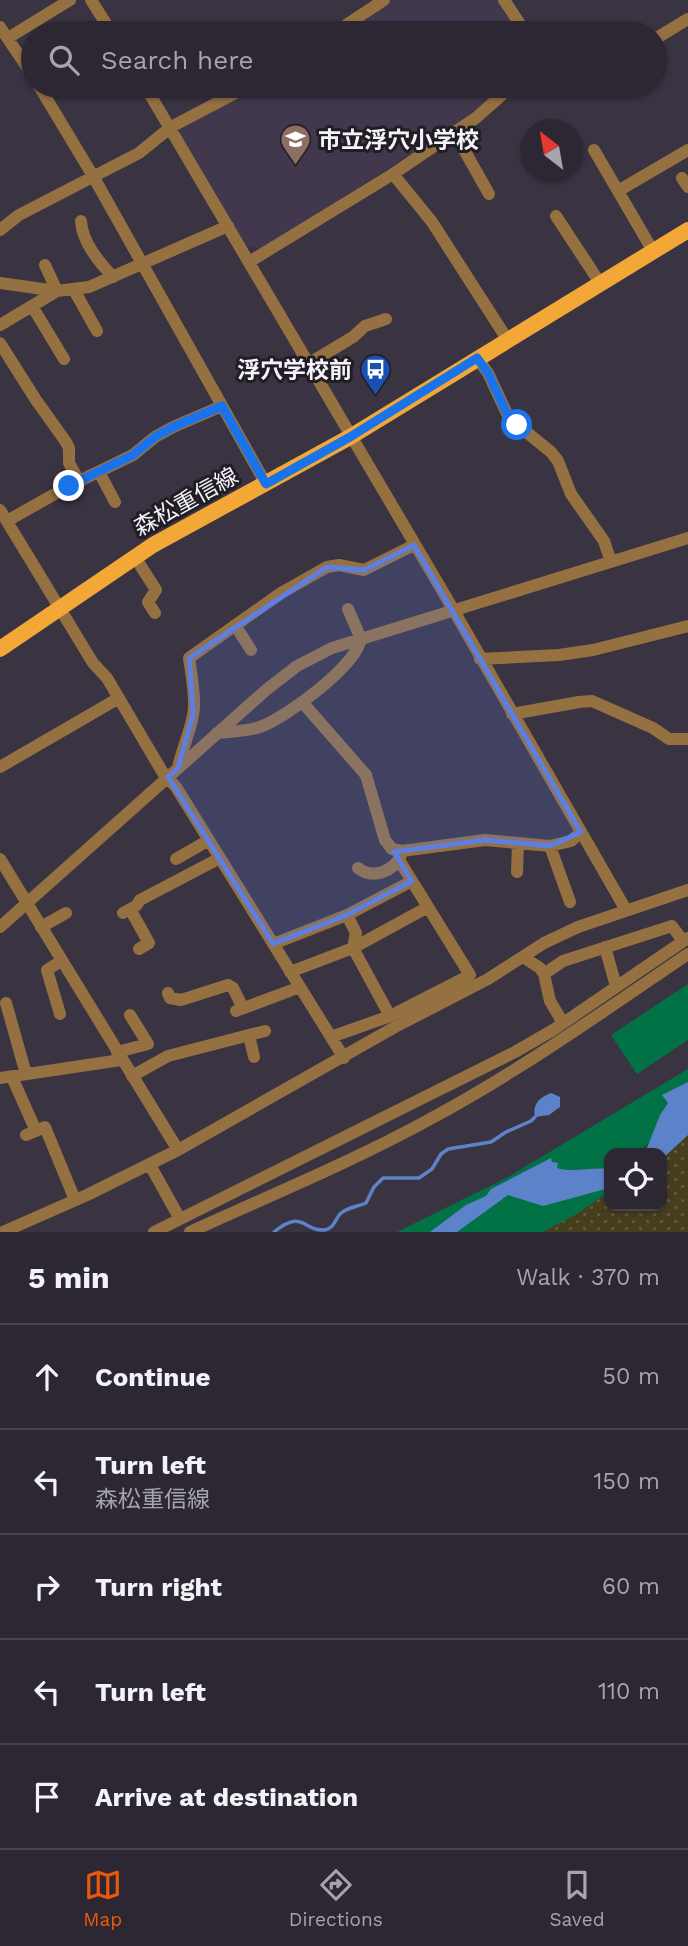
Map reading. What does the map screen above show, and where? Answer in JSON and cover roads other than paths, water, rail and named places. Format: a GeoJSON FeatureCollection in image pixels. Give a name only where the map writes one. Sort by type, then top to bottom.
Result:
{"type":"FeatureCollection","features":[{"type":"Feature","properties":{"kind":"main road","name":"森松重信線"},"geometry":{"type":"LineString","coordinates":[[0,649],[135,557],[186,526],[350,437],[688,230]]}},
{"type":"Feature","properties":{"kind":"street"},"geometry":{"type":"LineString","coordinates":[[30,21],[70,0]]}},
{"type":"Feature","properties":{"kind":"street"},"geometry":{"type":"LineString","coordinates":[[91,0],[104,21]]}},
{"type":"Feature","properties":{"kind":"street"},"geometry":{"type":"LineString","coordinates":[[352,21],[384,0]]}},
{"type":"Feature","properties":{"kind":"street"},"geometry":{"type":"LineString","coordinates":[[504,0],[518,21]]}},
{"type":"Feature","properties":{"kind":"street"},"geometry":{"type":"LineString","coordinates":[[667,32],[688,19]]}},
{"type":"Feature","properties":{"kind":"street"},"geometry":{"type":"LineString","coordinates":[[21,26],[3,35],[21,60]]}},
{"type":"Feature","properties":{"kind":"street"},"geometry":{"type":"LineString","coordinates":[[46,98],[266,484]]}},
{"type":"Feature","properties":{"kind":"street"},"geometry":{"type":"LineString","coordinates":[[153,98],[626,910]]}},
{"type":"Feature","properties":{"kind":"street"},"geometry":{"type":"LineString","coordinates":[[0,230],[19,215],[139,153],[171,127],[225,98]]}},
{"type":"Feature","properties":{"kind":"street"},"geometry":{"type":"LineString","coordinates":[[249,262],[393,174],[484,112],[499,98]]}},
{"type":"Feature","properties":{"kind":"street"},"geometry":{"type":"LineString","coordinates":[[458,130],[463,148],[489,194]]}},
{"type":"Feature","properties":{"kind":"street"},"geometry":{"type":"LineString","coordinates":[[618,191],[687,143]]}},
{"type":"Feature","properties":{"kind":"street"},"geometry":{"type":"LineString","coordinates":[[594,150],[653,251]]}},
{"type":"Feature","properties":{"kind":"street"},"geometry":{"type":"LineString","coordinates":[[393,174],[432,222],[507,340]]}},
{"type":"Feature","properties":{"kind":"street"},"geometry":{"type":"LineString","coordinates":[[556,216],[600,283]]}},
{"type":"Feature","properties":{"kind":"street"},"geometry":{"type":"LineString","coordinates":[[81,221],[81,231],[113,277]]}},
{"type":"Feature","properties":{"kind":"street"},"geometry":{"type":"LineString","coordinates":[[0,283],[57,291],[89,288],[228,226]]}},
{"type":"Feature","properties":{"kind":"street"},"geometry":{"type":"LineString","coordinates":[[45,265],[57,291]]}},
{"type":"Feature","properties":{"kind":"street"},"geometry":{"type":"LineString","coordinates":[[74,290],[97,331]]}},
{"type":"Feature","properties":{"kind":"street"},"geometry":{"type":"LineString","coordinates":[[0,325],[57,291]]}},
{"type":"Feature","properties":{"kind":"street"},"geometry":{"type":"LineString","coordinates":[[32,306],[64,359]]}},
{"type":"Feature","properties":{"kind":"street"},"geometry":{"type":"LineString","coordinates":[[308,364],[365,327],[386,319]]}},
{"type":"Feature","properties":{"kind":"street"},"geometry":{"type":"LineString","coordinates":[[0,343],[66,442],[69,448],[69,463],[79,481]]}},
{"type":"Feature","properties":{"kind":"street"},"geometry":{"type":"LineString","coordinates":[[477,358],[492,380],[509,418],[551,452],[558,461],[571,495],[604,541],[611,562]]}},
{"type":"Feature","properties":{"kind":"street"},"geometry":{"type":"LineString","coordinates":[[222,406],[173,427],[155,437],[133,455],[3,516],[93,663],[107,678],[167,777],[176,787],[344,1058]]}},
{"type":"Feature","properties":{"kind":"street"},"geometry":{"type":"LineString","coordinates":[[99,472],[115,502]]}},
{"type":"Feature","properties":{"kind":"street"},"geometry":{"type":"LineString","coordinates":[[0,928],[265,690],[297,666],[332,648],[688,538]]}},
{"type":"Feature","properties":{"kind":"street"},"geometry":{"type":"LineString","coordinates":[[178,768],[194,702],[189,658],[281,593],[327,566],[364,570],[414,545]]}},
{"type":"Feature","properties":{"kind":"street"},"geometry":{"type":"LineString","coordinates":[[135,557],[156,590],[148,602],[155,613]]}},
{"type":"Feature","properties":{"kind":"street"},"geometry":{"type":"LineString","coordinates":[[217,733],[261,726],[303,703],[355,655],[361,639],[348,609]]}},
{"type":"Feature","properties":{"kind":"street"},"geometry":{"type":"LineString","coordinates":[[235,625],[251,650]]}},
{"type":"Feature","properties":{"kind":"street"},"geometry":{"type":"LineString","coordinates":[[480,659],[582,652],[688,626]]}},
{"type":"Feature","properties":{"kind":"street"},"geometry":{"type":"LineString","coordinates":[[0,766],[119,698]]}},
{"type":"Feature","properties":{"kind":"street"},"geometry":{"type":"LineString","coordinates":[[512,714],[592,701],[653,728],[669,739],[688,739]]}},
{"type":"Feature","properties":{"kind":"street"},"geometry":{"type":"LineString","coordinates":[[303,703],[366,775],[385,839],[392,849],[401,855],[412,881],[470,975],[390,1016],[331,1037]]}},
{"type":"Feature","properties":{"kind":"street"},"geometry":{"type":"LineString","coordinates":[[358,868],[363,872],[378,874],[385,872],[401,855],[485,840],[550,846],[571,841],[581,832]]}},
{"type":"Feature","properties":{"kind":"street"},"geometry":{"type":"LineString","coordinates":[[176,859],[209,840]]}},
{"type":"Feature","properties":{"kind":"street"},"geometry":{"type":"LineString","coordinates":[[517,872],[518,843]]}},
{"type":"Feature","properties":{"kind":"street"},"geometry":{"type":"LineString","coordinates":[[550,846],[570,902]]}},
{"type":"Feature","properties":{"kind":"street"},"geometry":{"type":"LineString","coordinates":[[139,949],[149,943],[126,911],[160,884],[220,858]]}},
{"type":"Feature","properties":{"kind":"street"},"geometry":{"type":"LineString","coordinates":[[0,859],[178,1150]]}},
{"type":"Feature","properties":{"kind":"street"},"geometry":{"type":"LineString","coordinates":[[273,944],[347,915],[412,881]]}},
{"type":"Feature","properties":{"kind":"street"},"geometry":{"type":"LineString","coordinates":[[2,1232],[150,1165],[395,1027],[488,979],[564,933],[688,890]]}},
{"type":"Feature","properties":{"kind":"street"},"geometry":{"type":"LineString","coordinates":[[290,972],[353,948],[428,907]]}},
{"type":"Feature","properties":{"kind":"street"},"geometry":{"type":"LineString","coordinates":[[41,927],[65,914]]}},
{"type":"Feature","properties":{"kind":"street"},"geometry":{"type":"LineString","coordinates":[[347,915],[356,933],[353,948],[390,1016]]}},
{"type":"Feature","properties":{"kind":"street"},"geometry":{"type":"LineString","coordinates":[[154,1232],[515,1052],[563,1023],[685,939],[672,926],[563,961],[544,974]]}},
{"type":"Feature","properties":{"kind":"street"},"geometry":{"type":"LineString","coordinates":[[604,947],[616,986]]}},
{"type":"Feature","properties":{"kind":"street"},"geometry":{"type":"LineString","coordinates":[[190,1232],[359,1156],[435,1117],[528,1061],[688,954]]}},
{"type":"Feature","properties":{"kind":"street"},"geometry":{"type":"LineString","coordinates":[[523,957],[540,968],[544,974],[550,1001],[563,1023]]}},
{"type":"Feature","properties":{"kind":"street"},"geometry":{"type":"LineString","coordinates":[[60,1014],[47,970],[61,961]]}},
{"type":"Feature","properties":{"kind":"street"},"geometry":{"type":"LineString","coordinates":[[168,993],[170,999],[181,999],[228,985],[233,988],[239,1010],[300,987]]}},
{"type":"Feature","properties":{"kind":"street"},"geometry":{"type":"LineString","coordinates":[[5,1011],[26,1074]]}},
{"type":"Feature","properties":{"kind":"street"},"geometry":{"type":"LineString","coordinates":[[75,1200],[57,1143],[45,1126],[31,1133],[6,1077],[119,1056],[148,1044],[130,1015]]}},
{"type":"Feature","properties":{"kind":"street"},"geometry":{"type":"LineString","coordinates":[[132,1076],[168,1056],[265,1031]]}},
{"type":"Feature","properties":{"kind":"street"},"geometry":{"type":"LineString","coordinates":[[249,1035],[254,1057]]}},
{"type":"Feature","properties":{"kind":"street"},"geometry":{"type":"LineString","coordinates":[[150,1165],[180,1219]]}},
{"type":"Feature","properties":{"kind":"water"},"geometry":{"type":"Polygon","coordinates":[[[688,1082],[688,1135],[667,1154],[667,1148],[647,1148],[660,1115],[668,1103],[662,1095],[688,1082]]]}},
{"type":"Feature","properties":{"kind":"water"},"geometry":{"type":"Polygon","coordinates":[[[551,1093],[560,1097],[560,1107],[549,1115],[535,1117],[538,1102],[551,1093]]]}},
{"type":"Feature","properties":{"kind":"water"},"geometry":{"type":"Polygon","coordinates":[[[551,1158],[552,1162],[558,1163],[557,1168],[604,1169],[604,1189],[543,1206],[508,1195],[457,1232],[430,1232],[466,1205],[486,1196],[491,1189],[551,1158]]]}},
{"type":"Feature","properties":{"kind":"waterway"},"geometry":{"type":"LineString","coordinates":[[274,1232],[284,1225],[298,1221],[318,1230],[328,1229],[340,1214],[366,1203],[374,1187],[383,1178],[419,1178],[432,1169],[441,1154],[448,1149],[491,1142],[535,1117]]}},
{"type":"Feature","properties":{"kind":"place","name":"市立浮穴小学校"},"geometry":{"type":"Point","coordinates":[295,167]}},
{"type":"Feature","properties":{"kind":"place","name":"浮穴学校前"},"geometry":{"type":"Point","coordinates":[375,397]}}]}
